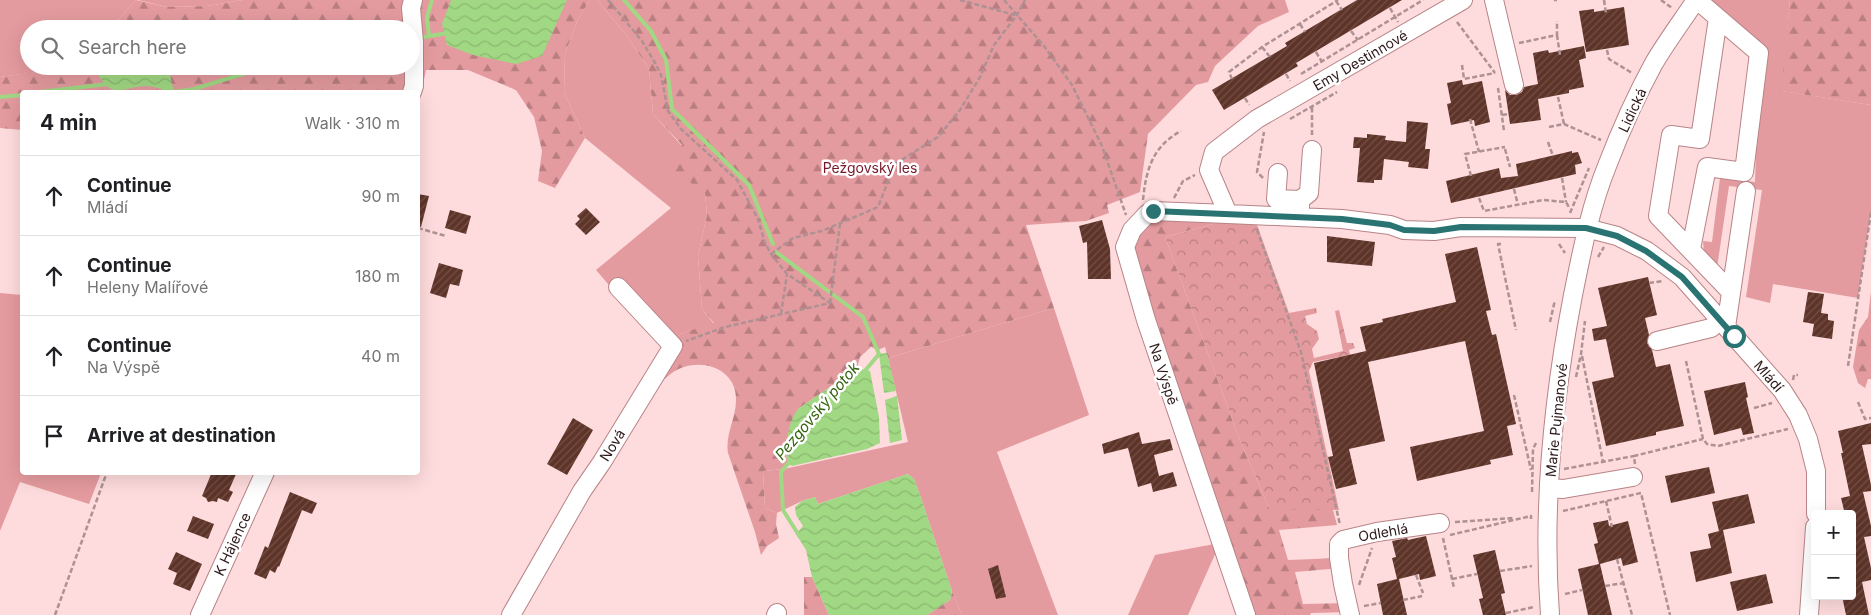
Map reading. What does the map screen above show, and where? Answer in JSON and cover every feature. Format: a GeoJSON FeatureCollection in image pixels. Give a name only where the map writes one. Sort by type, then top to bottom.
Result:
{"type":"FeatureCollection","features":[{"type":"Feature","properties":{"kind":"street"},"geometry":{"type":"LineString","coordinates":[[412,20],[411,8],[414,0]]}},
{"type":"Feature","properties":{"kind":"street","name":"Emy Destinnové"},"geometry":{"type":"LineString","coordinates":[[1210,167],[1214,152],[1255,121],[1463,0]]}},
{"type":"Feature","properties":{"kind":"street"},"geometry":{"type":"LineString","coordinates":[[1494,0],[1514,85]]}},
{"type":"Feature","properties":{"kind":"street"},"geometry":{"type":"LineString","coordinates":[[1691,249],[1707,167],[1744,172],[1759,53],[1696,0]]}},
{"type":"Feature","properties":{"kind":"street","name":"Lidická"},"geometry":{"type":"LineString","coordinates":[[1586,228],[1606,168],[1632,108],[1654,63],[1696,0]]}},
{"type":"Feature","properties":{"kind":"street"},"geometry":{"type":"LineString","coordinates":[[1718,18],[1700,139],[1670,135],[1658,216],[1731,292]]}},
{"type":"Feature","properties":{"kind":"street"},"geometry":{"type":"LineString","coordinates":[[413,90],[414,75]]}},
{"type":"Feature","properties":{"kind":"street"},"geometry":{"type":"LineString","coordinates":[[1300,208],[1308,193],[1312,150]]}},
{"type":"Feature","properties":{"kind":"street"},"geometry":{"type":"LineString","coordinates":[[1210,167],[1209,170],[1228,214]]}},
{"type":"Feature","properties":{"kind":"street"},"geometry":{"type":"LineString","coordinates":[[1278,176],[1276,199],[1300,208]]}},
{"type":"Feature","properties":{"kind":"street"},"geometry":{"type":"LineString","coordinates":[[1657,341],[1711,328],[1723,323],[1731,292],[1746,191]]}},
{"type":"Feature","properties":{"kind":"street"},"geometry":{"type":"LineString","coordinates":[[1132,230],[1147,214],[1153,211],[1251,215],[1300,208]]}},
{"type":"Feature","properties":{"kind":"street","name":"Mládí"},"geometry":{"type":"LineString","coordinates":[[1300,208],[1390,225],[1404,230],[1434,231],[1461,227],[1586,228],[1617,236],[1646,251],[1682,277],[1782,390],[1798,415],[1808,439],[1816,471],[1816,510]]}},
{"type":"Feature","properties":{"kind":"street","name":"Marie Pujmanové"},"geometry":{"type":"LineString","coordinates":[[1550,615],[1546,568],[1550,469],[1558,388],[1567,326],[1586,228]]}},
{"type":"Feature","properties":{"kind":"street","name":"Na Výspě"},"geometry":{"type":"LineString","coordinates":[[1132,230],[1126,247],[1146,320],[1246,615]]}},
{"type":"Feature","properties":{"kind":"street"},"geometry":{"type":"LineString","coordinates":[[618,287],[673,346]]}},
{"type":"Feature","properties":{"kind":"street","name":"Nová"},"geometry":{"type":"LineString","coordinates":[[511,615],[582,491],[602,462],[673,346]]}},
{"type":"Feature","properties":{"kind":"street"},"geometry":{"type":"LineString","coordinates":[[1550,488],[1563,489],[1634,471]]}},
{"type":"Feature","properties":{"kind":"street","name":"K Hájence"},"geometry":{"type":"LineString","coordinates":[[200,615],[264,475]]}},
{"type":"Feature","properties":{"kind":"street","name":"Odlehlá"},"geometry":{"type":"LineString","coordinates":[[1357,610],[1339,558],[1340,544],[1343,540],[1377,532],[1440,523]]}},
{"type":"Feature","properties":{"kind":"street"},"geometry":{"type":"LineString","coordinates":[[1808,615],[1813,555]]}},
{"type":"Feature","properties":{"kind":"path"},"geometry":{"type":"LineString","coordinates":[[608,0],[642,41],[655,63],[661,75],[668,111],[682,128],[737,180],[758,219],[764,243],[771,254],[787,274],[830,303]]}},
{"type":"Feature","properties":{"kind":"path"},"geometry":{"type":"LineString","coordinates":[[960,0],[1017,15]]}},
{"type":"Feature","properties":{"kind":"path"},"geometry":{"type":"LineString","coordinates":[[1004,0],[1044,46],[1072,85],[1102,146],[1132,230]]}},
{"type":"Feature","properties":{"kind":"path"},"geometry":{"type":"LineString","coordinates":[[771,254],[793,238],[822,231],[878,207],[895,164],[938,136],[960,110],[980,77],[994,45],[1017,15],[1025,0]]}},
{"type":"Feature","properties":{"kind":"path"},"geometry":{"type":"LineString","coordinates":[[1232,80],[1229,72],[1262,47],[1337,0],[1342,10]]}},
{"type":"Feature","properties":{"kind":"path"},"geometry":{"type":"LineString","coordinates":[[1298,76],[1358,40],[1417,1],[1423,0]]}},
{"type":"Feature","properties":{"kind":"path"},"geometry":{"type":"LineString","coordinates":[[1604,0],[1606,13]]}},
{"type":"Feature","properties":{"kind":"path"},"geometry":{"type":"LineString","coordinates":[[1462,65],[1464,79],[1495,73],[1457,22],[1464,18]]}},
{"type":"Feature","properties":{"kind":"path"},"geometry":{"type":"LineString","coordinates":[[1557,21],[1560,54]]}},
{"type":"Feature","properties":{"kind":"path"},"geometry":{"type":"LineString","coordinates":[[1300,24],[1305,32]]}},
{"type":"Feature","properties":{"kind":"path"},"geometry":{"type":"LineString","coordinates":[[1351,31],[1358,40]]}},
{"type":"Feature","properties":{"kind":"path"},"geometry":{"type":"LineString","coordinates":[[1505,46],[1557,36]]}},
{"type":"Feature","properties":{"kind":"path"},"geometry":{"type":"LineString","coordinates":[[1262,47],[1270,57]]}},
{"type":"Feature","properties":{"kind":"path"},"geometry":{"type":"LineString","coordinates":[[1608,50],[1609,59],[1632,73]]}},
{"type":"Feature","properties":{"kind":"path"},"geometry":{"type":"LineString","coordinates":[[1316,52],[1322,62]]}},
{"type":"Feature","properties":{"kind":"path"},"geometry":{"type":"LineString","coordinates":[[1286,74],[1290,81]]}},
{"type":"Feature","properties":{"kind":"path"},"geometry":{"type":"LineString","coordinates":[[1497,82],[1504,131]]}},
{"type":"Feature","properties":{"kind":"path"},"geometry":{"type":"LineString","coordinates":[[1288,120],[1340,91]]}},
{"type":"Feature","properties":{"kind":"path"},"geometry":{"type":"LineString","coordinates":[[1558,96],[1564,124]]}},
{"type":"Feature","properties":{"kind":"path"},"geometry":{"type":"LineString","coordinates":[[1245,98],[1255,121],[1257,138]]}},
{"type":"Feature","properties":{"kind":"path"},"geometry":{"type":"LineString","coordinates":[[1312,107],[1312,150]]}},
{"type":"Feature","properties":{"kind":"path"},"geometry":{"type":"LineString","coordinates":[[1502,115],[1508,114]]}},
{"type":"Feature","properties":{"kind":"path"},"geometry":{"type":"LineString","coordinates":[[1470,119],[1479,152]]}},
{"type":"Feature","properties":{"kind":"path"},"geometry":{"type":"LineString","coordinates":[[1255,121],[1257,172],[1262,178],[1278,176]]}},
{"type":"Feature","properties":{"kind":"path"},"geometry":{"type":"LineString","coordinates":[[1549,127],[1564,124],[1601,140]]}},
{"type":"Feature","properties":{"kind":"path"},"geometry":{"type":"LineString","coordinates":[[1147,214],[1143,201],[1145,179],[1154,156],[1171,136],[1182,131]]}},
{"type":"Feature","properties":{"kind":"path"},"geometry":{"type":"LineString","coordinates":[[1548,142],[1553,156]]}},
{"type":"Feature","properties":{"kind":"path"},"geometry":{"type":"LineString","coordinates":[[1471,176],[1465,154],[1505,148],[1510,167]]}},
{"type":"Feature","properties":{"kind":"path"},"geometry":{"type":"LineString","coordinates":[[1165,212],[1183,181],[1210,167]]}},
{"type":"Feature","properties":{"kind":"path"},"geometry":{"type":"LineString","coordinates":[[1562,178],[1566,202],[1570,210]]}},
{"type":"Feature","properties":{"kind":"path"},"geometry":{"type":"LineString","coordinates":[[1514,189],[1518,205]]}},
{"type":"Feature","properties":{"kind":"path"},"geometry":{"type":"LineString","coordinates":[[1479,198],[1484,211],[1543,200],[1566,202]]}},
{"type":"Feature","properties":{"kind":"path"},"geometry":{"type":"LineString","coordinates":[[1848,366],[1871,212]]}},
{"type":"Feature","properties":{"kind":"path"},"geometry":{"type":"LineString","coordinates":[[1251,215],[1301,352],[1343,540]]}},
{"type":"Feature","properties":{"kind":"path"},"geometry":{"type":"LineString","coordinates":[[830,303],[840,224]]}},
{"type":"Feature","properties":{"kind":"path"},"geometry":{"type":"LineString","coordinates":[[420,229],[446,236]]}},
{"type":"Feature","properties":{"kind":"path"},"geometry":{"type":"LineString","coordinates":[[1507,244],[1498,244],[1516,330]]}},
{"type":"Feature","properties":{"kind":"path"},"geometry":{"type":"LineString","coordinates":[[1552,244],[1560,244],[1566,254]]}},
{"type":"Feature","properties":{"kind":"path"},"geometry":{"type":"LineString","coordinates":[[1604,248],[1611,251]]}},
{"type":"Feature","properties":{"kind":"path"},"geometry":{"type":"LineString","coordinates":[[781,314],[787,274]]}},
{"type":"Feature","properties":{"kind":"path"},"geometry":{"type":"LineString","coordinates":[[1658,275],[1666,280]]}},
{"type":"Feature","properties":{"kind":"path"},"geometry":{"type":"LineString","coordinates":[[1550,322],[1556,297]]}},
{"type":"Feature","properties":{"kind":"path"},"geometry":{"type":"LineString","coordinates":[[673,346],[725,327],[830,303]]}},
{"type":"Feature","properties":{"kind":"path"},"geometry":{"type":"LineString","coordinates":[[1575,382],[1585,321]]}},
{"type":"Feature","properties":{"kind":"path"},"geometry":{"type":"LineString","coordinates":[[1581,354],[1602,462]]}},
{"type":"Feature","properties":{"kind":"path"},"geometry":{"type":"LineString","coordinates":[[1686,361],[1703,439],[1707,444],[1718,446],[1789,429]]}},
{"type":"Feature","properties":{"kind":"path"},"geometry":{"type":"LineString","coordinates":[[1514,395],[1532,474]]}},
{"type":"Feature","properties":{"kind":"path"},"geometry":{"type":"LineString","coordinates":[[1767,396],[1776,409]]}},
{"type":"Feature","properties":{"kind":"path"},"geometry":{"type":"LineString","coordinates":[[1858,402],[1865,419],[1871,418]]}},
{"type":"Feature","properties":{"kind":"path"},"geometry":{"type":"LineString","coordinates":[[1785,422],[1792,434]]}},
{"type":"Feature","properties":{"kind":"path"},"geometry":{"type":"LineString","coordinates":[[1532,468],[1565,469],[1634,456],[1703,439]]}},
{"type":"Feature","properties":{"kind":"path"},"geometry":{"type":"LineString","coordinates":[[1634,456],[1634,471]]}},
{"type":"Feature","properties":{"kind":"path"},"geometry":{"type":"LineString","coordinates":[[54,615],[106,475]]}},
{"type":"Feature","properties":{"kind":"path"},"geometry":{"type":"LineString","coordinates":[[1563,511],[1641,493],[1670,615]]}},
{"type":"Feature","properties":{"kind":"path"},"geometry":{"type":"LineString","coordinates":[[1606,501],[1612,527]]}},
{"type":"Feature","properties":{"kind":"path"},"geometry":{"type":"LineString","coordinates":[[1454,588],[1443,537],[1531,516],[1531,524]]}},
{"type":"Feature","properties":{"kind":"path"},"geometry":{"type":"LineString","coordinates":[[1440,523],[1521,518]]}},
{"type":"Feature","properties":{"kind":"path"},"geometry":{"type":"LineString","coordinates":[[1360,591],[1359,586],[1377,532]]}},
{"type":"Feature","properties":{"kind":"path"},"geometry":{"type":"LineString","coordinates":[[1532,558],[1532,574]]}},
{"type":"Feature","properties":{"kind":"path"},"geometry":{"type":"LineString","coordinates":[[1617,560],[1632,615]]}},
{"type":"Feature","properties":{"kind":"path"},"geometry":{"type":"LineString","coordinates":[[1500,571],[1532,566]]}},
{"type":"Feature","properties":{"kind":"path"},"geometry":{"type":"LineString","coordinates":[[1452,580],[1477,574]]}},
{"type":"Feature","properties":{"kind":"path"},"geometry":{"type":"LineString","coordinates":[[1403,600],[1423,594],[1416,575]]}},
{"type":"Feature","properties":{"kind":"path"},"geometry":{"type":"LineString","coordinates":[[1605,586],[1624,583]]}},
{"type":"Feature","properties":{"kind":"path"},"geometry":{"type":"LineString","coordinates":[[1563,594],[1582,590]]}},
{"type":"Feature","properties":{"kind":"path"},"geometry":{"type":"LineString","coordinates":[[1357,610],[1362,599]]}},
{"type":"Feature","properties":{"kind":"path"},"geometry":{"type":"LineString","coordinates":[[1534,599],[1534,615]]}},
{"type":"Feature","properties":{"kind":"path"},"geometry":{"type":"LineString","coordinates":[[1357,610],[1381,603]]}},
{"type":"Feature","properties":{"kind":"path"},"geometry":{"type":"LineString","coordinates":[[1506,613],[1534,607]]}},
{"type":"Feature","properties":{"kind":"path"},"geometry":{"type":"LineString","coordinates":[[1357,610],[1366,615]]}},
{"type":"Feature","properties":{"kind":"green space"},"geometry":{"type":"Polygon","coordinates":[[[0,0],[136,0],[118,20],[20,20],[20,74],[0,77],[0,0]]]}},
{"type":"Feature","properties":{"kind":"green space"},"geometry":{"type":"Polygon","coordinates":[[[136,0],[167,7],[207,6],[243,0],[590,0],[578,19],[565,54],[564,92],[585,138],[555,188],[538,181],[542,151],[534,117],[516,90],[468,70],[426,70],[420,99],[420,90],[20,90],[20,130],[0,128],[0,77],[20,74],[420,75],[420,20],[118,20],[136,0]]]}},
{"type":"Feature","properties":{"kind":"green space"},"geometry":{"type":"Polygon","coordinates":[[[138,0],[243,0],[207,6],[167,7],[138,0]]]}},
{"type":"Feature","properties":{"kind":"green space"},"geometry":{"type":"Polygon","coordinates":[[[590,0],[597,0],[627,36],[649,69],[653,114],[682,146],[668,166],[705,192],[707,215],[698,256],[702,309],[714,324],[682,333],[664,349],[596,270],[671,208],[585,138],[564,92],[565,54],[578,19],[590,0]]]}},
{"type":"Feature","properties":{"kind":"green space","name":"Pežgovský les"},"geometry":{"type":"Polygon","coordinates":[[[597,0],[1285,0],[1289,12],[1258,26],[1215,66],[1208,82],[1196,85],[1148,134],[1140,192],[1107,205],[1109,213],[1086,221],[1026,225],[1054,308],[888,358],[885,347],[878,350],[871,347],[860,357],[857,368],[798,409],[786,445],[787,463],[784,469],[763,471],[765,508],[777,513],[776,524],[779,538],[767,546],[761,555],[728,453],[728,439],[736,407],[735,390],[731,381],[726,374],[718,369],[710,366],[691,365],[671,373],[656,386],[669,344],[682,333],[714,323],[702,309],[698,256],[707,215],[705,193],[667,166],[682,145],[653,114],[649,69],[627,36],[597,0]]]}},
{"type":"Feature","properties":{"kind":"green space"},"geometry":{"type":"Polygon","coordinates":[[[1697,0],[1790,0],[1782,91],[1871,105],[1871,212],[1858,298],[1773,284],[1770,303],[1746,297],[1762,190],[1729,186],[1717,268],[1704,254],[1703,241],[1712,242],[1720,178],[1755,182],[1759,54],[1697,0]]]}},
{"type":"Feature","properties":{"kind":"green space"},"geometry":{"type":"Polygon","coordinates":[[[1790,0],[1871,0],[1871,105],[1781,91],[1790,0]]]}},
{"type":"Feature","properties":{"kind":"green space"},"geometry":{"type":"Polygon","coordinates":[[[1164,215],[1228,220],[1165,237],[1239,438],[1270,510],[1333,510],[1337,525],[1279,530],[1288,560],[1339,558],[1341,568],[1295,572],[1303,604],[1348,603],[1350,612],[1311,613],[1310,615],[1246,615],[1138,291],[1132,231],[1164,215]]]}},
{"type":"Feature","properties":{"kind":"green space"},"geometry":{"type":"Polygon","coordinates":[[[1228,220],[1256,222],[1289,313],[1316,308],[1317,313],[1305,316],[1307,324],[1317,331],[1319,339],[1312,349],[1314,358],[1343,351],[1335,311],[1339,310],[1347,343],[1353,343],[1355,348],[1349,350],[1350,355],[1313,362],[1309,371],[1339,510],[1270,510],[1239,438],[1165,237],[1228,220]]]}},
{"type":"Feature","properties":{"kind":"green space"},"geometry":{"type":"Polygon","coordinates":[[[1871,292],[1871,379],[1868,379],[1865,388],[1858,383],[1853,367],[1859,330],[1868,317],[1871,292]]]}},
{"type":"Feature","properties":{"kind":"green space"},"geometry":{"type":"Polygon","coordinates":[[[0,293],[20,295],[20,475],[100,475],[89,504],[20,482],[0,531],[0,293]]]}},
{"type":"Feature","properties":{"kind":"green space"},"geometry":{"type":"Polygon","coordinates":[[[1054,308],[1089,415],[997,452],[1058,615],[962,615],[914,479],[908,474],[818,504],[815,497],[777,513],[765,508],[763,471],[784,469],[908,442],[888,358],[1054,308]]]}},
{"type":"Feature","properties":{"kind":"green space"},"geometry":{"type":"Polygon","coordinates":[[[1220,543],[1188,615],[1128,615],[1155,555],[1220,543]]]}},
{"type":"Feature","properties":{"kind":"green space"},"geometry":{"type":"Polygon","coordinates":[[[804,577],[812,577],[829,615],[804,615],[804,577]]]}},
{"type":"Feature","properties":{"kind":"green space"},"geometry":{"type":"Polygon","coordinates":[[[952,591],[962,615],[927,615],[950,600],[952,591]]]}},
{"type":"Feature","properties":{"kind":"water"},"geometry":{"type":"Polygon","coordinates":[[[451,0],[567,0],[542,56],[516,64],[473,55],[447,45],[442,24],[451,0]]]}},
{"type":"Feature","properties":{"kind":"water"},"geometry":{"type":"Polygon","coordinates":[[[99,75],[170,75],[174,90],[147,86],[113,90],[102,81],[99,75]]]}},
{"type":"Feature","properties":{"kind":"water"},"geometry":{"type":"Polygon","coordinates":[[[887,353],[896,391],[884,393],[879,354],[887,353]]]}},
{"type":"Feature","properties":{"kind":"water"},"geometry":{"type":"Polygon","coordinates":[[[857,368],[870,371],[879,417],[880,443],[867,449],[792,466],[787,463],[789,427],[798,409],[857,368]]]}},
{"type":"Feature","properties":{"kind":"water"},"geometry":{"type":"Polygon","coordinates":[[[897,396],[902,440],[890,443],[885,400],[897,396]]]}},
{"type":"Feature","properties":{"kind":"water"},"geometry":{"type":"Polygon","coordinates":[[[908,474],[914,479],[952,591],[950,600],[927,615],[829,615],[812,577],[806,550],[796,534],[803,526],[796,515],[795,507],[802,501],[815,497],[818,504],[908,474]]]}},
{"type":"Feature","properties":{"kind":"building"},"geometry":{"type":"Polygon","coordinates":[[[1357,0],[1402,0],[1296,63],[1298,66],[1224,110],[1212,90],[1287,46],[1285,43],[1357,0]]]}},
{"type":"Feature","properties":{"kind":"building"},"geometry":{"type":"Polygon","coordinates":[[[1624,7],[1629,45],[1586,52],[1579,11],[1594,9],[1594,12],[1624,7]]]}},
{"type":"Feature","properties":{"kind":"building"},"geometry":{"type":"Polygon","coordinates":[[[1584,46],[1586,58],[1579,60],[1584,87],[1569,90],[1569,93],[1538,99],[1541,120],[1510,124],[1505,90],[1510,95],[1516,95],[1522,92],[1524,87],[1538,84],[1533,53],[1548,50],[1549,53],[1584,46]]]}},
{"type":"Feature","properties":{"kind":"building"},"geometry":{"type":"Polygon","coordinates":[[[1462,80],[1463,85],[1482,81],[1490,122],[1475,126],[1474,120],[1451,125],[1447,104],[1451,103],[1447,83],[1462,80]]]}},
{"type":"Feature","properties":{"kind":"building"},"geometry":{"type":"Polygon","coordinates":[[[1407,121],[1428,123],[1425,149],[1430,149],[1428,169],[1408,167],[1409,162],[1384,159],[1382,180],[1374,180],[1374,183],[1357,182],[1360,148],[1353,148],[1354,137],[1367,138],[1367,134],[1386,136],[1385,140],[1406,142],[1407,121]]]}},
{"type":"Feature","properties":{"kind":"building"},"geometry":{"type":"Polygon","coordinates":[[[1572,151],[1572,153],[1578,152],[1582,163],[1575,165],[1576,174],[1451,203],[1446,181],[1499,168],[1501,178],[1518,176],[1516,164],[1572,151]]]}},
{"type":"Feature","properties":{"kind":"building"},"geometry":{"type":"Polygon","coordinates":[[[420,194],[429,196],[420,227],[420,194]]]}},
{"type":"Feature","properties":{"kind":"building"},"geometry":{"type":"Polygon","coordinates":[[[586,208],[600,222],[586,235],[575,224],[580,219],[577,216],[586,208]]]}},
{"type":"Feature","properties":{"kind":"building"},"geometry":{"type":"Polygon","coordinates":[[[450,210],[471,216],[466,234],[445,228],[450,210]]]}},
{"type":"Feature","properties":{"kind":"building"},"geometry":{"type":"Polygon","coordinates":[[[1102,220],[1110,249],[1111,279],[1088,279],[1087,242],[1083,243],[1079,226],[1102,220]]]}},
{"type":"Feature","properties":{"kind":"building"},"geometry":{"type":"Polygon","coordinates":[[[1327,236],[1375,242],[1372,266],[1327,262],[1327,236]]]}},
{"type":"Feature","properties":{"kind":"building"},"geometry":{"type":"Polygon","coordinates":[[[1477,247],[1491,310],[1486,311],[1492,335],[1496,334],[1516,424],[1507,426],[1513,455],[1490,460],[1491,464],[1417,481],[1410,447],[1484,431],[1465,341],[1368,362],[1385,441],[1349,449],[1357,484],[1336,489],[1328,457],[1333,456],[1314,363],[1366,351],[1360,327],[1383,322],[1382,319],[1456,302],[1445,254],[1477,247]]]}},
{"type":"Feature","properties":{"kind":"building"},"geometry":{"type":"Polygon","coordinates":[[[439,263],[463,270],[459,286],[450,284],[446,298],[430,293],[439,263]]]}},
{"type":"Feature","properties":{"kind":"building"},"geometry":{"type":"Polygon","coordinates":[[[1648,277],[1657,315],[1645,318],[1649,335],[1647,343],[1652,350],[1656,367],[1670,364],[1684,426],[1656,432],[1656,435],[1606,446],[1592,382],[1614,377],[1606,339],[1594,341],[1592,329],[1607,326],[1598,288],[1648,277]]]}},
{"type":"Feature","properties":{"kind":"building"},"geometry":{"type":"Polygon","coordinates":[[[1808,292],[1824,294],[1821,313],[1828,314],[1828,320],[1834,321],[1832,339],[1812,336],[1814,324],[1803,322],[1808,292]]]}},
{"type":"Feature","properties":{"kind":"building"},"geometry":{"type":"Polygon","coordinates":[[[1745,382],[1748,397],[1746,398],[1754,433],[1743,435],[1741,428],[1714,435],[1704,391],[1745,382]]]}},
{"type":"Feature","properties":{"kind":"building"},"geometry":{"type":"Polygon","coordinates":[[[573,418],[593,430],[567,475],[547,464],[573,418]]]}},
{"type":"Feature","properties":{"kind":"building"},"geometry":{"type":"Polygon","coordinates":[[[1871,423],[1871,444],[1862,445],[1871,485],[1871,491],[1863,492],[1871,526],[1871,536],[1864,537],[1871,568],[1871,580],[1862,582],[1869,615],[1846,615],[1843,600],[1856,600],[1856,510],[1844,510],[1841,498],[1850,496],[1838,431],[1871,423]]]}},
{"type":"Feature","properties":{"kind":"building"},"geometry":{"type":"Polygon","coordinates":[[[1139,432],[1142,444],[1170,439],[1173,450],[1154,455],[1159,476],[1173,472],[1177,486],[1153,492],[1151,483],[1138,487],[1128,448],[1104,454],[1102,444],[1139,432]]]}},
{"type":"Feature","properties":{"kind":"building"},"geometry":{"type":"Polygon","coordinates":[[[1709,467],[1715,493],[1671,503],[1665,476],[1709,467]]]}},
{"type":"Feature","properties":{"kind":"building"},"geometry":{"type":"Polygon","coordinates":[[[211,475],[236,475],[229,490],[233,492],[228,502],[218,498],[217,502],[208,502],[202,496],[211,475]]]}},
{"type":"Feature","properties":{"kind":"building"},"geometry":{"type":"Polygon","coordinates":[[[290,492],[317,503],[312,514],[302,510],[279,567],[275,573],[270,570],[266,579],[254,574],[265,546],[268,548],[290,492]]]}},
{"type":"Feature","properties":{"kind":"building"},"geometry":{"type":"Polygon","coordinates":[[[1748,494],[1755,523],[1723,530],[1732,573],[1696,582],[1690,552],[1711,548],[1708,534],[1719,531],[1712,502],[1748,494]]]}},
{"type":"Feature","properties":{"kind":"building"},"geometry":{"type":"Polygon","coordinates":[[[193,516],[214,524],[208,539],[187,531],[193,516]]]}},
{"type":"Feature","properties":{"kind":"building"},"geometry":{"type":"Polygon","coordinates":[[[1608,520],[1609,526],[1628,521],[1638,562],[1623,566],[1621,558],[1600,564],[1612,615],[1588,615],[1578,569],[1599,564],[1594,544],[1598,543],[1593,523],[1608,520]]]}},
{"type":"Feature","properties":{"kind":"building"},"geometry":{"type":"Polygon","coordinates":[[[1426,536],[1436,576],[1420,580],[1419,574],[1399,579],[1407,615],[1383,615],[1377,584],[1397,579],[1392,558],[1396,557],[1392,541],[1426,536]]]}},
{"type":"Feature","properties":{"kind":"building"},"geometry":{"type":"Polygon","coordinates":[[[1495,550],[1505,593],[1501,594],[1506,615],[1483,615],[1479,599],[1483,598],[1473,555],[1495,550]]]}},
{"type":"Feature","properties":{"kind":"building"},"geometry":{"type":"Polygon","coordinates":[[[176,552],[202,564],[190,591],[173,584],[177,573],[168,569],[176,552]]]}},
{"type":"Feature","properties":{"kind":"building"},"geometry":{"type":"Polygon","coordinates":[[[998,565],[1006,597],[996,599],[988,569],[998,565]]]}},
{"type":"Feature","properties":{"kind":"building"},"geometry":{"type":"Polygon","coordinates":[[[1766,574],[1773,603],[1737,611],[1730,582],[1766,574]]]}},
{"type":"Feature","properties":{"kind":"waterway"},"geometry":{"type":"LineString","coordinates":[[429,36],[427,17],[432,0]]}},
{"type":"Feature","properties":{"kind":"waterway","name":"Pezgovský potok"},"geometry":{"type":"LineString","coordinates":[[624,0],[651,31],[666,60],[672,109],[749,185],[773,244]]}},
{"type":"Feature","properties":{"kind":"waterway"},"geometry":{"type":"LineString","coordinates":[[420,38],[448,33]]}},
{"type":"Feature","properties":{"kind":"waterway"},"geometry":{"type":"LineString","coordinates":[[187,90],[240,75]]}},
{"type":"Feature","properties":{"kind":"waterway"},"geometry":{"type":"LineString","coordinates":[[56,90],[108,84]]}},
{"type":"Feature","properties":{"kind":"waterway"},"geometry":{"type":"LineString","coordinates":[[0,97],[20,95]]}},
{"type":"Feature","properties":{"kind":"waterway","name":"Pezgovský potok"},"geometry":{"type":"LineString","coordinates":[[776,252],[863,317],[879,354],[864,372]]}},
{"type":"Feature","properties":{"kind":"waterway","name":"Pezgovský potok"},"geometry":{"type":"LineString","coordinates":[[791,460],[781,472],[783,510],[800,537]]}},
{"type":"Feature","properties":{"kind":"route"},"geometry":{"type":"LineString","coordinates":[[1153,211],[1342,219],[1390,225],[1404,230],[1434,231],[1461,227],[1586,228],[1617,236],[1646,251],[1682,277],[1734,336]]}}]}
